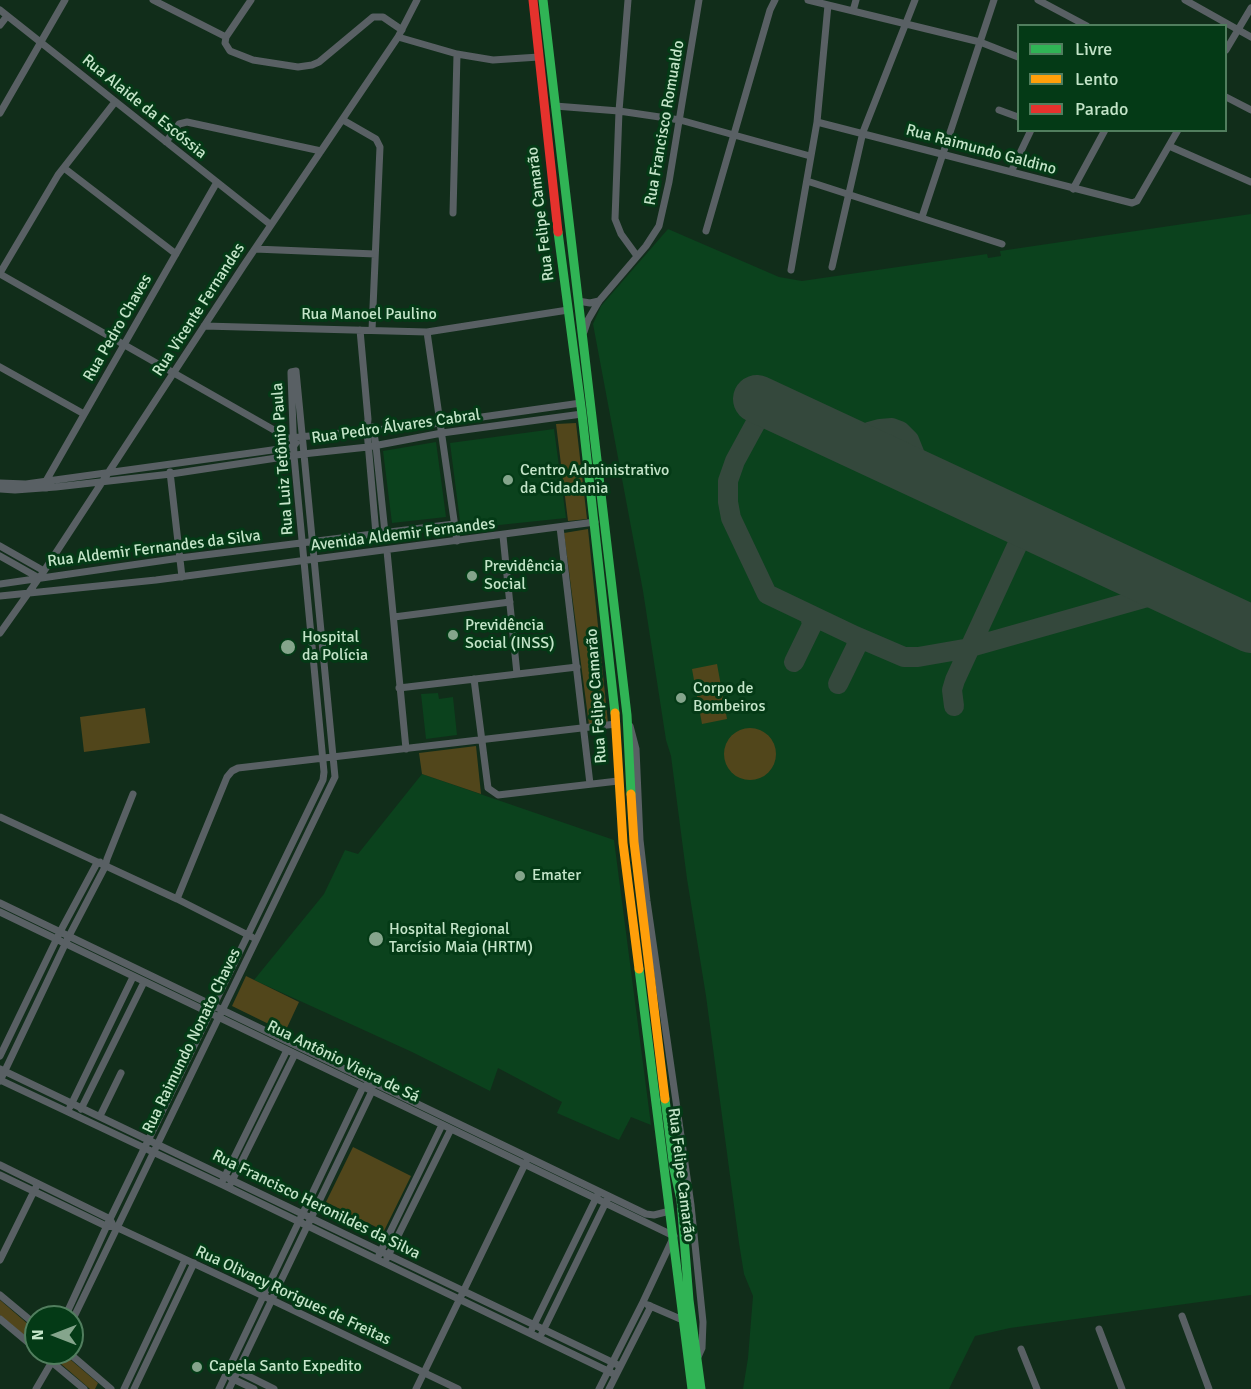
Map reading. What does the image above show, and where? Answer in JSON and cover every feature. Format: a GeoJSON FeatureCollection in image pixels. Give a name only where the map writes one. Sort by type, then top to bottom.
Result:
{"type":"FeatureCollection","features":[{"type":"Feature","properties":{"kind":"main road","name":"Rua Felipe Camarão"},"geometry":{"type":"LineString","coordinates":[[534,0],[553,192],[603,591],[616,724],[622,843],[692,1389]]}},
{"type":"Feature","properties":{"kind":"main road","name":"Rua Felipe Camarão"},"geometry":{"type":"LineString","coordinates":[[543,0],[628,718],[633,842],[674,1169],[681,1200],[689,1300],[701,1389]]}},
{"type":"Feature","properties":{"kind":"main road"},"geometry":{"type":"LineString","coordinates":[[538,41],[538,28],[541,27],[545,31],[550,57]]}},
{"type":"Feature","properties":{"kind":"main road"},"geometry":{"type":"LineString","coordinates":[[548,138],[551,160],[554,163],[559,163],[560,150]]}},
{"type":"Feature","properties":{"kind":"main road"},"geometry":{"type":"LineString","coordinates":[[553,192],[554,181],[558,180],[568,218]]}},
{"type":"Feature","properties":{"kind":"main road"},"geometry":{"type":"LineString","coordinates":[[603,591],[606,608],[610,612],[613,610],[614,598]]}},
{"type":"Feature","properties":{"kind":"main road"},"geometry":{"type":"LineString","coordinates":[[616,724],[620,751],[626,749],[628,737]]}},
{"type":"Feature","properties":{"kind":"main road"},"geometry":{"type":"LineString","coordinates":[[618,781],[628,781],[632,814]]}},
{"type":"Feature","properties":{"kind":"main road"},"geometry":{"type":"LineString","coordinates":[[670,1211],[677,1210],[681,1214],[686,1260]]}},
{"type":"Feature","properties":{"kind":"street"},"geometry":{"type":"LineString","coordinates":[[0,113],[65,0]]}},
{"type":"Feature","properties":{"kind":"street"},"geometry":{"type":"LineString","coordinates":[[153,0],[226,37]]}},
{"type":"Feature","properties":{"kind":"street"},"geometry":{"type":"LineString","coordinates":[[251,0],[226,37],[225,43],[226,48],[244,58],[306,67],[319,62],[373,16],[383,17],[400,34],[457,54],[493,60],[539,57]]}},
{"type":"Feature","properties":{"kind":"street","name":"Rua Vicente Fernandes"},"geometry":{"type":"LineString","coordinates":[[0,633],[44,571],[255,249],[400,34],[417,0]]}},
{"type":"Feature","properties":{"kind":"street"},"geometry":{"type":"LineString","coordinates":[[628,0],[618,111],[615,219],[621,234],[637,256]]}},
{"type":"Feature","properties":{"kind":"street","name":"Rua Francisco Romualdo"},"geometry":{"type":"LineString","coordinates":[[582,337],[588,320],[599,301],[656,233],[662,217],[699,0]]}},
{"type":"Feature","properties":{"kind":"street"},"geometry":{"type":"LineString","coordinates":[[770,0],[770,10]]}},
{"type":"Feature","properties":{"kind":"street"},"geometry":{"type":"LineString","coordinates":[[705,231],[770,10],[776,0]]}},
{"type":"Feature","properties":{"kind":"street"},"geometry":{"type":"LineString","coordinates":[[808,0],[980,42],[1017,57]]}},
{"type":"Feature","properties":{"kind":"street"},"geometry":{"type":"LineString","coordinates":[[853,11],[856,0]]}},
{"type":"Feature","properties":{"kind":"street"},"geometry":{"type":"LineString","coordinates":[[832,267],[863,132],[915,0]]}},
{"type":"Feature","properties":{"kind":"street"},"geometry":{"type":"LineString","coordinates":[[922,217],[994,0]]}},
{"type":"Feature","properties":{"kind":"street"},"geometry":{"type":"LineString","coordinates":[[1038,0],[1084,24]]}},
{"type":"Feature","properties":{"kind":"street"},"geometry":{"type":"LineString","coordinates":[[1185,0],[1251,37]]}},
{"type":"Feature","properties":{"kind":"street"},"geometry":{"type":"LineString","coordinates":[[791,270],[817,122],[828,5]]}},
{"type":"Feature","properties":{"kind":"street"},"geometry":{"type":"LineString","coordinates":[[1227,48],[1251,8]]}},
{"type":"Feature","properties":{"kind":"street","name":"Rua Alaide da Escóssia"},"geometry":{"type":"LineString","coordinates":[[0,10],[271,225]]}},
{"type":"Feature","properties":{"kind":"street"},"geometry":{"type":"LineString","coordinates":[[0,25],[7,16]]}},
{"type":"Feature","properties":{"kind":"street"},"geometry":{"type":"LineString","coordinates":[[453,213],[457,54]]}},
{"type":"Feature","properties":{"kind":"street"},"geometry":{"type":"LineString","coordinates":[[1227,98],[1251,110]]}},
{"type":"Feature","properties":{"kind":"street"},"geometry":{"type":"LineString","coordinates":[[0,274],[58,174],[115,102]]}},
{"type":"Feature","properties":{"kind":"street"},"geometry":{"type":"LineString","coordinates":[[555,106],[618,111],[680,120],[810,156]]}},
{"type":"Feature","properties":{"kind":"street"},"geometry":{"type":"LineString","coordinates":[[999,110],[1017,117]]}},
{"type":"Feature","properties":{"kind":"street"},"geometry":{"type":"LineString","coordinates":[[343,120],[379,142],[372,330]]}},
{"type":"Feature","properties":{"kind":"street"},"geometry":{"type":"LineString","coordinates":[[166,142],[179,124],[187,122],[321,151]]}},
{"type":"Feature","properties":{"kind":"street","name":"Rua Raimundo Galdino"},"geometry":{"type":"LineString","coordinates":[[817,122],[863,132],[1127,203],[1137,201],[1169,146]]}},
{"type":"Feature","properties":{"kind":"street"},"geometry":{"type":"LineString","coordinates":[[1011,172],[1029,132]]}},
{"type":"Feature","properties":{"kind":"street"},"geometry":{"type":"LineString","coordinates":[[1073,189],[1104,132]]}},
{"type":"Feature","properties":{"kind":"street"},"geometry":{"type":"LineString","coordinates":[[1177,132],[1169,146],[1251,182]]}},
{"type":"Feature","properties":{"kind":"street"},"geometry":{"type":"LineString","coordinates":[[64,168],[176,254]]}},
{"type":"Feature","properties":{"kind":"street"},"geometry":{"type":"LineString","coordinates":[[807,181],[1002,244]]}},
{"type":"Feature","properties":{"kind":"street","name":"Rua Pedro Chaves"},"geometry":{"type":"LineString","coordinates":[[46,484],[217,182]]}},
{"type":"Feature","properties":{"kind":"street"},"geometry":{"type":"LineString","coordinates":[[255,249],[375,254]]}},
{"type":"Feature","properties":{"kind":"street","name":"Rua Pedro Álvares Cabral"},"geometry":{"type":"LineString","coordinates":[[0,274],[280,435],[297,438],[441,423],[581,403]]}},
{"type":"Feature","properties":{"kind":"street"},"geometry":{"type":"LineString","coordinates":[[578,301],[590,303],[599,301]]}},
{"type":"Feature","properties":{"kind":"street","name":"Rua Manoel Paulino"},"geometry":{"type":"LineString","coordinates":[[204,326],[427,332],[568,310]]}},
{"type":"Feature","properties":{"kind":"street"},"geometry":{"type":"LineString","coordinates":[[360,330],[371,430],[376,534]]}},
{"type":"Feature","properties":{"kind":"street"},"geometry":{"type":"LineString","coordinates":[[427,332],[457,541]]}},
{"type":"Feature","properties":{"kind":"street"},"geometry":{"type":"LineString","coordinates":[[0,367],[84,414]]}},
{"type":"Feature","properties":{"kind":"street","name":"Rua Luiz Tetônio Paula"},"geometry":{"type":"LineString","coordinates":[[297,438],[297,373],[293,371],[291,374],[297,438],[303,454],[335,772]]}},
{"type":"Feature","properties":{"kind":"street","name":"Rua Pedro Álvares Cabral"},"geometry":{"type":"LineString","coordinates":[[0,483],[103,482],[171,474],[582,414]]}},
{"type":"Feature","properties":{"kind":"street"},"geometry":{"type":"LineString","coordinates":[[293,447],[297,438]]}},
{"type":"Feature","properties":{"kind":"street"},"geometry":{"type":"LineString","coordinates":[[372,446],[385,533]]}},
{"type":"Feature","properties":{"kind":"street","name":"Rua Pedro Álvares Cabral"},"geometry":{"type":"LineString","coordinates":[[0,489],[293,447]]}},
{"type":"Feature","properties":{"kind":"street","name":"Rua Luiz Tetônio Paula"},"geometry":{"type":"LineString","coordinates":[[293,447],[324,772]]}},
{"type":"Feature","properties":{"kind":"street"},"geometry":{"type":"LineString","coordinates":[[170,464],[182,577]]}},
{"type":"Feature","properties":{"kind":"street","name":"Avenida Aldemir Fernandes"},"geometry":{"type":"LineString","coordinates":[[0,596],[182,577],[595,522]]}},
{"type":"Feature","properties":{"kind":"street","name":"Rua Aldemir Fernandes da Silva"},"geometry":{"type":"LineString","coordinates":[[0,584],[180,558],[454,524]]}},
{"type":"Feature","properties":{"kind":"street"},"geometry":{"type":"LineString","coordinates":[[560,527],[590,784]]}},
{"type":"Feature","properties":{"kind":"street"},"geometry":{"type":"LineString","coordinates":[[503,536],[517,674]]}},
{"type":"Feature","properties":{"kind":"street"},"geometry":{"type":"LineString","coordinates":[[0,546],[44,571]]}},
{"type":"Feature","properties":{"kind":"street"},"geometry":{"type":"LineString","coordinates":[[387,550],[406,749]]}},
{"type":"Feature","properties":{"kind":"street"},"geometry":{"type":"LineString","coordinates":[[0,556],[39,578]]}},
{"type":"Feature","properties":{"kind":"street"},"geometry":{"type":"LineString","coordinates":[[394,617],[510,602]]}},
{"type":"Feature","properties":{"kind":"street"},"geometry":{"type":"LineString","coordinates":[[399,688],[577,667]]}},
{"type":"Feature","properties":{"kind":"street"},"geometry":{"type":"LineString","coordinates":[[474,679],[488,788],[498,795],[618,781]]}},
{"type":"Feature","properties":{"kind":"street","name":"Rua Felipe Camarão"},"geometry":{"type":"LineString","coordinates":[[628,718],[636,749],[640,840],[648,912],[692,1205],[703,1322],[702,1348],[697,1359]]}},
{"type":"Feature","properties":{"kind":"street"},"geometry":{"type":"LineString","coordinates":[[177,899],[227,777],[238,768],[616,724]]}},
{"type":"Feature","properties":{"kind":"street","name":"Rua Raimundo Nonato Chaves"},"geometry":{"type":"LineString","coordinates":[[72,1305],[116,1227],[217,1017],[217,1007],[248,935],[316,796],[324,772]]}},
{"type":"Feature","properties":{"kind":"street","name":"Rua Raimundo Nonato Chaves"},"geometry":{"type":"LineString","coordinates":[[78,1305],[108,1223],[148,1139],[210,1013],[217,1007],[257,939],[329,791],[335,772]]}},
{"type":"Feature","properties":{"kind":"street"},"geometry":{"type":"LineString","coordinates":[[0,1080],[2,1070],[105,867],[106,859],[133,794]]}},
{"type":"Feature","properties":{"kind":"street"},"geometry":{"type":"LineString","coordinates":[[0,817],[177,899],[257,939]]}},
{"type":"Feature","properties":{"kind":"street"},"geometry":{"type":"LineString","coordinates":[[0,1056],[96,863],[106,859]]}},
{"type":"Feature","properties":{"kind":"street"},"geometry":{"type":"LineString","coordinates":[[284,863],[292,867]]}},
{"type":"Feature","properties":{"kind":"street","name":"Rua Antônio Vieira de Sá"},"geometry":{"type":"LineString","coordinates":[[0,903],[372,1083],[526,1161]]}},
{"type":"Feature","properties":{"kind":"street","name":"Rua Antônio Vieira de Sá"},"geometry":{"type":"LineString","coordinates":[[0,912],[442,1125],[598,1194],[674,1236]]}},
{"type":"Feature","properties":{"kind":"street"},"geometry":{"type":"LineString","coordinates":[[67,1112],[133,977]]}},
{"type":"Feature","properties":{"kind":"street"},"geometry":{"type":"LineString","coordinates":[[77,1117],[144,982]]}},
{"type":"Feature","properties":{"kind":"street"},"geometry":{"type":"LineString","coordinates":[[229,1178],[287,1050]]}},
{"type":"Feature","properties":{"kind":"street"},"geometry":{"type":"LineString","coordinates":[[225,1186],[266,1114],[295,1054]]}},
{"type":"Feature","properties":{"kind":"street","name":"Rua Francisco Heronildes da Silva"},"geometry":{"type":"LineString","coordinates":[[2,1070],[620,1366]]}},
{"type":"Feature","properties":{"kind":"street"},"geometry":{"type":"LineString","coordinates":[[100,1116],[121,1073]]}},
{"type":"Feature","properties":{"kind":"street","name":"Rua Francisco Heronildes da Silva"},"geometry":{"type":"LineString","coordinates":[[0,1080],[616,1375]]}},
{"type":"Feature","properties":{"kind":"street"},"geometry":{"type":"LineString","coordinates":[[219,1389],[363,1087],[372,1083],[372,1091],[229,1389]]}},
{"type":"Feature","properties":{"kind":"street"},"geometry":{"type":"LineString","coordinates":[[258,1110],[266,1114]]}},
{"type":"Feature","properties":{"kind":"street"},"geometry":{"type":"LineString","coordinates":[[377,1259],[442,1125]]}},
{"type":"Feature","properties":{"kind":"street"},"geometry":{"type":"LineString","coordinates":[[385,1263],[451,1129]]}},
{"type":"Feature","properties":{"kind":"street"},"geometry":{"type":"LineString","coordinates":[[416,1389],[526,1161]]}},
{"type":"Feature","properties":{"kind":"street"},"geometry":{"type":"LineString","coordinates":[[0,1165],[15,1172],[36,1187],[116,1227]]}},
{"type":"Feature","properties":{"kind":"street"},"geometry":{"type":"LineString","coordinates":[[11,1180],[15,1172]]}},
{"type":"Feature","properties":{"kind":"street"},"geometry":{"type":"LineString","coordinates":[[0,1175],[36,1187]]}},
{"type":"Feature","properties":{"kind":"street"},"geometry":{"type":"LineString","coordinates":[[0,1260],[36,1187]]}},
{"type":"Feature","properties":{"kind":"street"},"geometry":{"type":"LineString","coordinates":[[530,1333],[598,1194]]}},
{"type":"Feature","properties":{"kind":"street"},"geometry":{"type":"LineString","coordinates":[[540,1338],[607,1199]]}},
{"type":"Feature","properties":{"kind":"street","name":"Rua Antônio Vieira de Sá"},"geometry":{"type":"LineString","coordinates":[[607,1199],[646,1214],[654,1215],[670,1211]]}},
{"type":"Feature","properties":{"kind":"street","name":"Rua Olivacy Rorigues de Freitas"},"geometry":{"type":"LineString","coordinates":[[116,1227],[458,1389]]}},
{"type":"Feature","properties":{"kind":"street"},"geometry":{"type":"LineString","coordinates":[[599,1389],[674,1236]]}},
{"type":"Feature","properties":{"kind":"street"},"geometry":{"type":"LineString","coordinates":[[123,1389],[185,1260]]}},
{"type":"Feature","properties":{"kind":"street"},"geometry":{"type":"LineString","coordinates":[[134,1389],[194,1263]]}},
{"type":"Feature","properties":{"kind":"street"},"geometry":{"type":"LineString","coordinates":[[429,1284],[433,1276]]}},
{"type":"Feature","properties":{"kind":"street"},"geometry":{"type":"LineString","coordinates":[[554,1284],[564,1289]]}},
{"type":"Feature","properties":{"kind":"street"},"geometry":{"type":"LineString","coordinates":[[0,1295],[24,1315]]}},
{"type":"Feature","properties":{"kind":"street"},"geometry":{"type":"LineString","coordinates":[[643,1302],[685,1321]]}},
{"type":"Feature","properties":{"kind":"street"},"geometry":{"type":"LineString","coordinates":[[609,1389],[651,1306]]}},
{"type":"Feature","properties":{"kind":"street"},"geometry":{"type":"LineString","coordinates":[[1182,1316],[1209,1389]]}},
{"type":"Feature","properties":{"kind":"street"},"geometry":{"type":"LineString","coordinates":[[0,1319],[24,1339]]}},
{"type":"Feature","properties":{"kind":"street"},"geometry":{"type":"LineString","coordinates":[[1099,1329],[1122,1389]]}},
{"type":"Feature","properties":{"kind":"street"},"geometry":{"type":"LineString","coordinates":[[149,1336],[157,1341]]}},
{"type":"Feature","properties":{"kind":"street"},"geometry":{"type":"LineString","coordinates":[[1021,1349],[1036,1389]]}},
{"type":"Feature","properties":{"kind":"street"},"geometry":{"type":"LineString","coordinates":[[237,1352],[246,1355]]}},
{"type":"Feature","properties":{"kind":"street"},"geometry":{"type":"LineString","coordinates":[[36,1389],[46,1365]]}},
{"type":"Feature","properties":{"kind":"street"},"geometry":{"type":"LineString","coordinates":[[56,1365],[84,1389]]}},
{"type":"Feature","properties":{"kind":"street"},"geometry":{"type":"LineString","coordinates":[[83,1365],[111,1389]]}},
{"type":"Feature","properties":{"kind":"street"},"geometry":{"type":"LineString","coordinates":[[230,1368],[274,1389]]}},
{"type":"Feature","properties":{"kind":"street"},"geometry":{"type":"LineString","coordinates":[[226,1376],[254,1389]]}},
{"type":"Feature","properties":{"kind":"shaded area"},"geometry":{"type":"Polygon","coordinates":[[[1251,214],[1251,1295],[1010,1328],[975,1336],[949,1389],[743,1389],[753,1296],[744,1274],[739,1243],[671,756],[666,740],[643,591],[593,324],[601,306],[668,229],[779,277],[802,281],[987,254],[988,258],[1001,256],[1000,251],[1251,214]]]}},
{"type":"Feature","properties":{"kind":"shaded area"},"geometry":{"type":"Polygon","coordinates":[[[576,423],[587,519],[568,521],[556,424],[576,423]]]}},
{"type":"Feature","properties":{"kind":"shaded area","name":"Centro Administrativo da Cidadania"},"geometry":{"type":"Polygon","coordinates":[[[554,429],[566,518],[461,529],[450,443],[554,429]]]}},
{"type":"Feature","properties":{"kind":"shaded area"},"geometry":{"type":"Polygon","coordinates":[[[436,442],[446,517],[392,523],[383,451],[436,442]]]}},
{"type":"Feature","properties":{"kind":"shaded area"},"geometry":{"type":"Polygon","coordinates":[[[588,529],[608,723],[589,725],[564,533],[588,529]]]}},
{"type":"Feature","properties":{"kind":"shaded area"},"geometry":{"type":"Polygon","coordinates":[[[717,664],[727,719],[702,724],[692,669],[717,664]]]}},
{"type":"Feature","properties":{"kind":"shaded area"},"geometry":{"type":"Polygon","coordinates":[[[438,693],[439,699],[453,697],[457,735],[426,739],[421,694],[438,693]]]}},
{"type":"Feature","properties":{"kind":"shaded area"},"geometry":{"type":"Polygon","coordinates":[[[145,708],[150,743],[84,752],[80,717],[145,708]]]}},
{"type":"Feature","properties":{"kind":"shaded area"},"geometry":{"type":"Polygon","coordinates":[[[750,728],[764,732],[772,740],[776,754],[772,768],[764,776],[750,780],[736,776],[728,768],[724,754],[728,740],[736,732],[750,728]]]}},
{"type":"Feature","properties":{"kind":"shaded area"},"geometry":{"type":"Polygon","coordinates":[[[476,746],[481,794],[422,774],[419,753],[476,746]]]}},
{"type":"Feature","properties":{"kind":"shaded area"},"geometry":{"type":"Polygon","coordinates":[[[422,774],[614,840],[651,1125],[631,1117],[619,1140],[557,1113],[562,1102],[498,1068],[490,1091],[412,1052],[254,980],[324,894],[345,850],[358,854],[422,774]]]}},
{"type":"Feature","properties":{"kind":"shaded area"},"geometry":{"type":"Polygon","coordinates":[[[246,976],[299,1002],[285,1032],[232,1006],[246,976]]]}},
{"type":"Feature","properties":{"kind":"shaded area"},"geometry":{"type":"Polygon","coordinates":[[[353,1147],[411,1176],[384,1231],[326,1202],[353,1147]]]}},
{"type":"Feature","properties":{"kind":"shaded area"},"geometry":{"type":"Polygon","coordinates":[[[0,1300],[24,1321],[24,1335],[0,1315],[0,1300]]]}},
{"type":"Feature","properties":{"kind":"shaded area"},"geometry":{"type":"Polygon","coordinates":[[[62,1365],[77,1365],[98,1383],[95,1389],[90,1389],[62,1365]]]}},
{"type":"Feature","properties":{"kind":"taxiway"},"geometry":{"type":"LineString","coordinates":[[766,404],[735,461],[728,481],[731,518],[767,594],[855,636],[904,657],[918,657],[964,649],[1169,591]]}},
{"type":"Feature","properties":{"kind":"taxiway"},"geometry":{"type":"LineString","coordinates":[[855,445],[869,432],[892,428],[900,431],[909,440],[917,460],[941,485]]}},
{"type":"Feature","properties":{"kind":"taxiway"},"geometry":{"type":"LineString","coordinates":[[1015,519],[1019,525],[1021,537]]}},
{"type":"Feature","properties":{"kind":"taxiway"},"geometry":{"type":"LineString","coordinates":[[954,706],[952,690],[955,680],[1021,537],[1033,531],[1041,531]]}},
{"type":"Feature","properties":{"kind":"taxiway"},"geometry":{"type":"LineString","coordinates":[[794,662],[812,625],[810,615]]}},
{"type":"Feature","properties":{"kind":"taxiway"},"geometry":{"type":"LineString","coordinates":[[838,684],[857,645],[855,636]]}},
{"type":"Feature","properties":{"kind":"runway"},"geometry":{"type":"LineString","coordinates":[[757,399],[1251,629]]}},
{"type":"Feature","properties":{"kind":"traffic: fast"},"geometry":{"type":"LineString","coordinates":[[543,0],[627,715],[631,794]]}},
{"type":"Feature","properties":{"kind":"traffic: fast"},"geometry":{"type":"LineString","coordinates":[[558,232],[582,414],[615,713]]}},
{"type":"Feature","properties":{"kind":"traffic: fast"},"geometry":{"type":"LineString","coordinates":[[639,969],[692,1389]]}},
{"type":"Feature","properties":{"kind":"traffic: fast"},"geometry":{"type":"LineString","coordinates":[[665,1099],[674,1169],[681,1200],[689,1300],[701,1389]]}},
{"type":"Feature","properties":{"kind":"traffic: slow"},"geometry":{"type":"LineString","coordinates":[[615,713],[623,843],[639,969]]}},
{"type":"Feature","properties":{"kind":"traffic: slow"},"geometry":{"type":"LineString","coordinates":[[631,794],[634,842],[665,1099]]}},
{"type":"Feature","properties":{"kind":"traffic: jam"},"geometry":{"type":"LineString","coordinates":[[533,0],[558,232]]}},
{"type":"Feature","properties":{"kind":"place","name":"Centro Administrativo da Cidadania"},"geometry":{"type":"Point","coordinates":[508,480]}},
{"type":"Feature","properties":{"kind":"place","name":"Previdência Social"},"geometry":{"type":"Point","coordinates":[472,576]}},
{"type":"Feature","properties":{"kind":"place","name":"Previdência Social (INSS)"},"geometry":{"type":"Point","coordinates":[453,635]}},
{"type":"Feature","properties":{"kind":"place","name":"Hospital da Polícia"},"geometry":{"type":"Point","coordinates":[288,647]}},
{"type":"Feature","properties":{"kind":"place","name":"Corpo de Bombeiros"},"geometry":{"type":"Point","coordinates":[681,698]}},
{"type":"Feature","properties":{"kind":"place","name":"Emater"},"geometry":{"type":"Point","coordinates":[520,876]}},
{"type":"Feature","properties":{"kind":"place","name":"Hospital Regional Tarcísio Maia (HRTM)"},"geometry":{"type":"Point","coordinates":[376,939]}},
{"type":"Feature","properties":{"kind":"place","name":"Capela Santo Expedito"},"geometry":{"type":"Point","coordinates":[197,1367]}}]}
